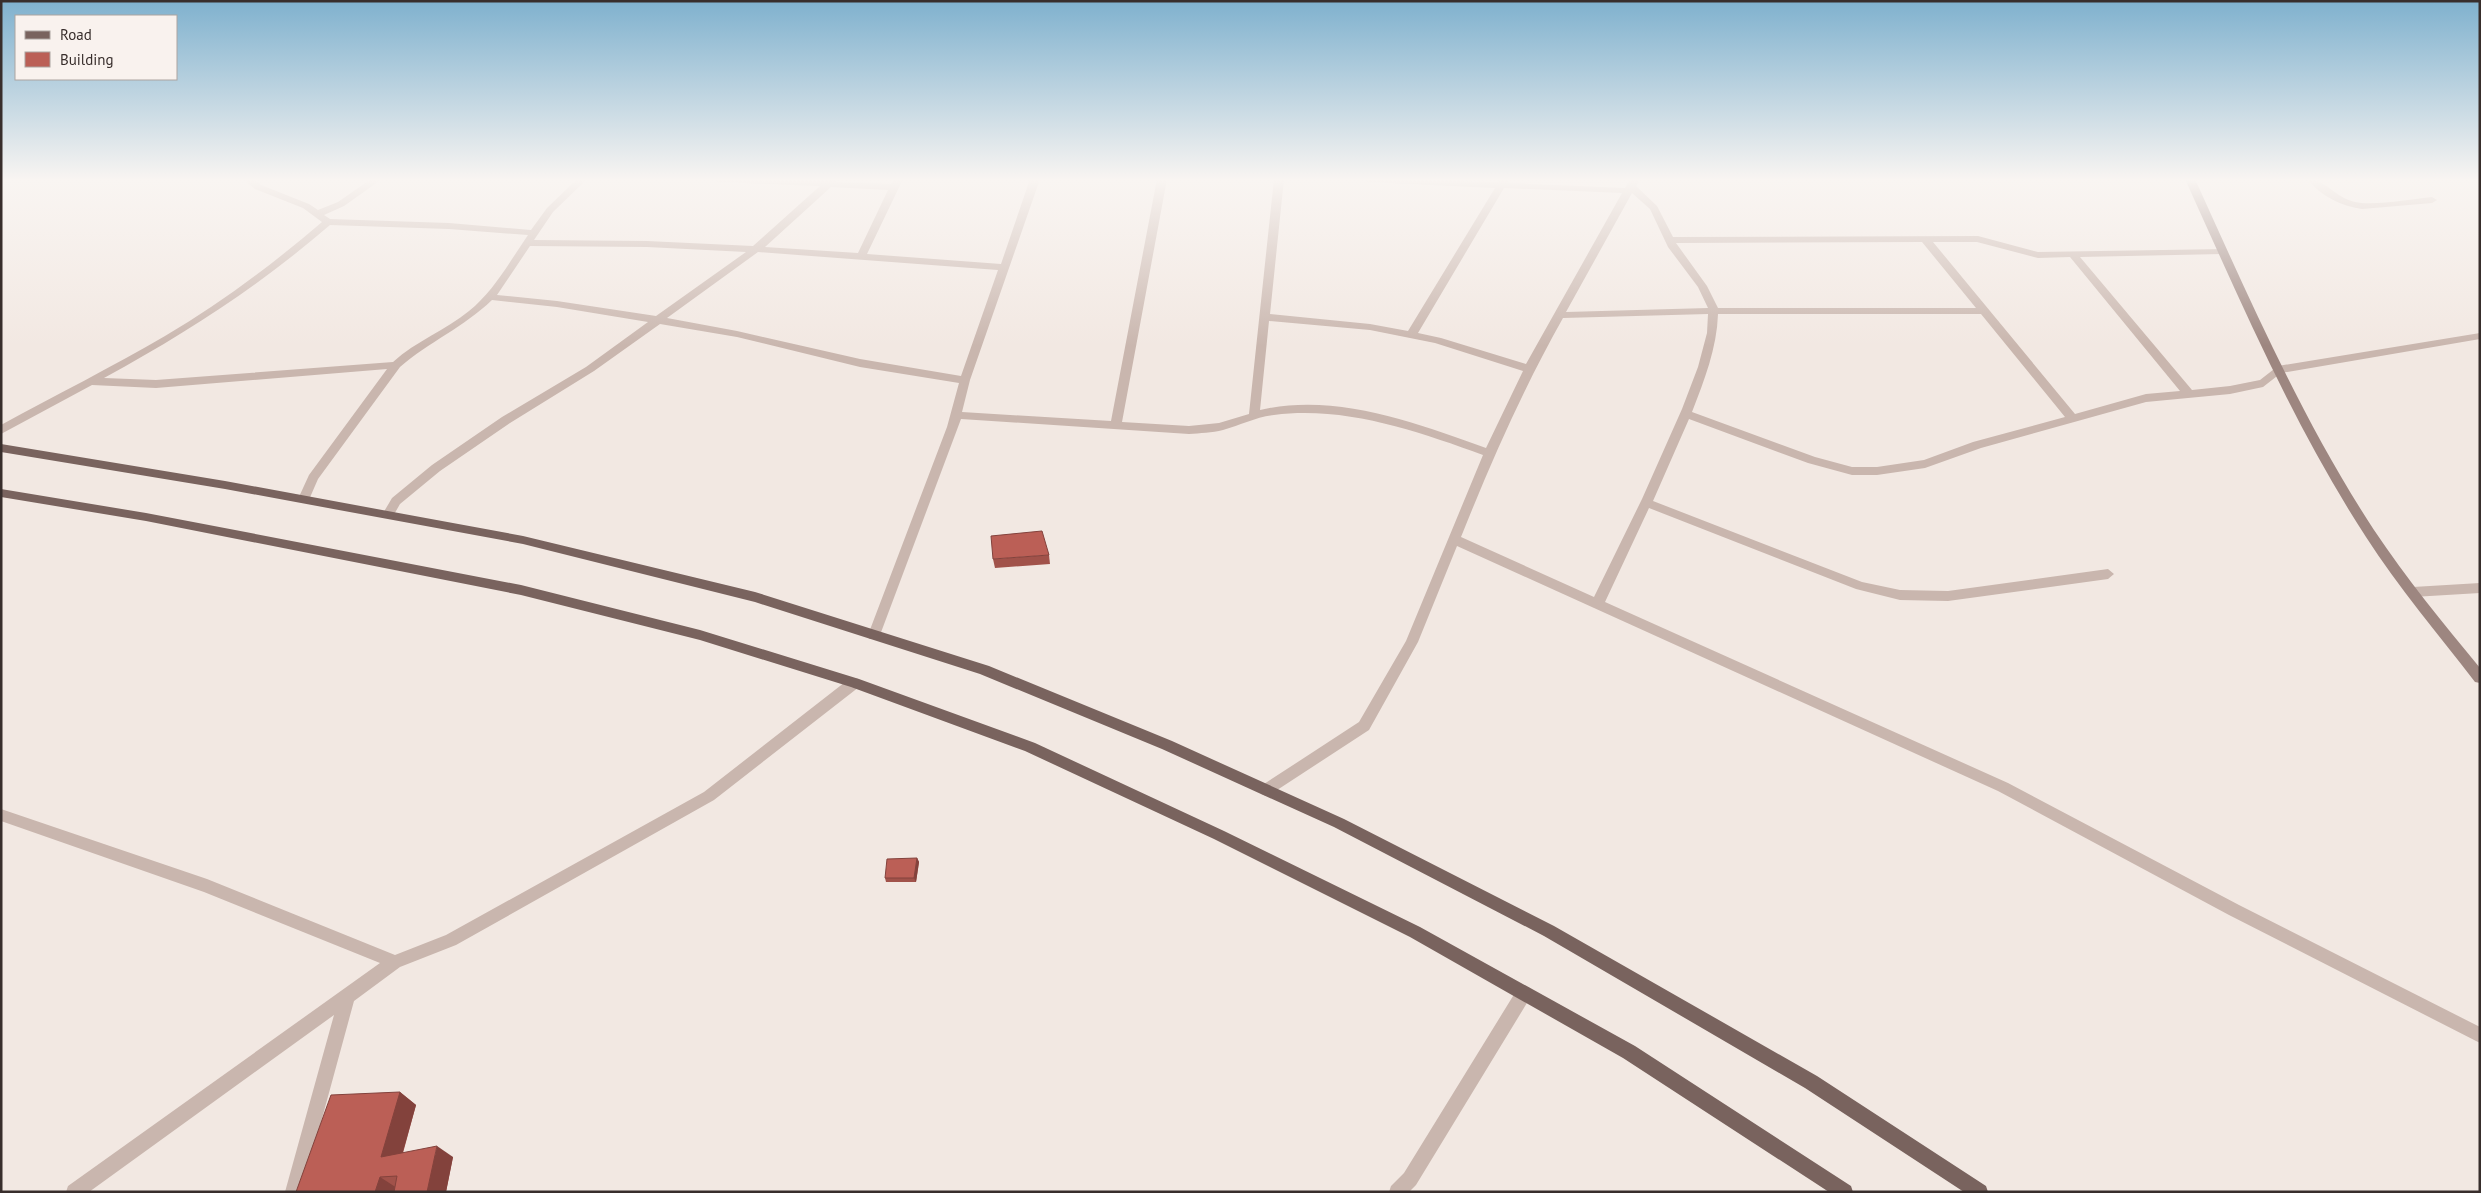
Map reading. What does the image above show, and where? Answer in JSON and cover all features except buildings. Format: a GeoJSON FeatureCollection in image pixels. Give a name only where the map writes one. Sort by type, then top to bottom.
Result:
{"type":"FeatureCollection","features":[{"type":"Feature","properties":{"kind":"main road"},"geometry":{"type":"LineString","coordinates":[[1,448],[523,540],[755,597],[984,670],[1167,745],[1339,823],[1549,931],[1811,1082],[1980,1192]]}},
{"type":"Feature","properties":{"kind":"main road"},"geometry":{"type":"LineString","coordinates":[[1,493],[146,517],[522,590],[700,635],[854,683],[1030,748],[1210,831],[1416,932],[1629,1052],[1845,1192]]}},
{"type":"Feature","properties":{"kind":"street"},"geometry":{"type":"LineString","coordinates":[[1,430],[169,338],[234,296],[313,235]]}},
{"type":"Feature","properties":{"kind":"street"},"geometry":{"type":"LineString","coordinates":[[304,500],[313,478],[396,365],[413,350],[472,314],[490,297],[533,235]]}},
{"type":"Feature","properties":{"kind":"street"},"geometry":{"type":"LineString","coordinates":[[388,515],[396,501],[436,468],[506,420],[590,369],[756,249],[772,235]]}},
{"type":"Feature","properties":{"kind":"street"},"geometry":{"type":"LineString","coordinates":[[861,256],[871,235]]}},
{"type":"Feature","properties":{"kind":"street"},"geometry":{"type":"LineString","coordinates":[[874,635],[956,414],[965,380],[1015,235]]}},
{"type":"Feature","properties":{"kind":"street"},"geometry":{"type":"LineString","coordinates":[[1116,424],[1152,235]]}},
{"type":"Feature","properties":{"kind":"street"},"geometry":{"type":"LineString","coordinates":[[1254,417],[1273,235]]}},
{"type":"Feature","properties":{"kind":"street"},"geometry":{"type":"LineString","coordinates":[[1411,335],[1471,235]]}},
{"type":"Feature","properties":{"kind":"street"},"geometry":{"type":"LineString","coordinates":[[1266,790],[1364,726],[1412,642],[1489,453],[1529,369],[1605,235]]}},
{"type":"Feature","properties":{"kind":"street"},"geometry":{"type":"LineString","coordinates":[[1597,605],[1685,414],[1708,351],[1713,311],[1706,292],[1666,235]]}},
{"type":"Feature","properties":{"kind":"street"},"geometry":{"type":"LineString","coordinates":[[2215,235],[2278,370],[2356,512],[2480,678]]}},
{"type":"Feature","properties":{"kind":"street"},"geometry":{"type":"LineString","coordinates":[[1924,238],[2073,419]]}},
{"type":"Feature","properties":{"kind":"street"},"geometry":{"type":"LineString","coordinates":[[1669,240],[1978,239],[2031,254],[2074,256],[2222,250]]}},
{"type":"Feature","properties":{"kind":"street"},"geometry":{"type":"LineString","coordinates":[[528,242],[593,242],[756,249],[1004,267]]}},
{"type":"Feature","properties":{"kind":"street"},"geometry":{"type":"LineString","coordinates":[[2074,256],[2188,392]]}},
{"type":"Feature","properties":{"kind":"street"},"geometry":{"type":"LineString","coordinates":[[490,297],[557,304],[658,320],[737,334],[860,363],[965,380]]}},
{"type":"Feature","properties":{"kind":"street"},"geometry":{"type":"LineString","coordinates":[[1560,316],[1713,311],[1984,311]]}},
{"type":"Feature","properties":{"kind":"street"},"geometry":{"type":"LineString","coordinates":[[1264,317],[1370,327],[1437,340],[1529,369]]}},
{"type":"Feature","properties":{"kind":"street"},"geometry":{"type":"LineString","coordinates":[[1685,414],[1812,460],[1852,471],[1877,471],[1925,464],[1977,446],[2146,398],[2188,392],[2230,390],[2263,383],[2278,370],[2480,336]]}},
{"type":"Feature","properties":{"kind":"street"},"geometry":{"type":"LineString","coordinates":[[91,381],[156,384],[396,365]]}},
{"type":"Feature","properties":{"kind":"street"},"geometry":{"type":"LineString","coordinates":[[956,414],[1189,430],[1220,427],[1272,411],[1303,409],[1344,412],[1388,419],[1489,453]]}},
{"type":"Feature","properties":{"kind":"street"},"geometry":{"type":"LineString","coordinates":[[1644,502],[1860,586],[1900,595],[1948,596],[2108,574]]}},
{"type":"Feature","properties":{"kind":"street"},"geometry":{"type":"LineString","coordinates":[[1455,540],[2003,787],[2234,910],[2480,1035]]}},
{"type":"Feature","properties":{"kind":"street"},"geometry":{"type":"LineString","coordinates":[[2414,592],[2480,588]]}},
{"type":"Feature","properties":{"kind":"street"},"geometry":{"type":"LineString","coordinates":[[74,1192],[395,962],[451,940],[709,796],[854,683]]}},
{"type":"Feature","properties":{"kind":"street"},"geometry":{"type":"LineString","coordinates":[[1,815],[207,886],[395,962]]}},
{"type":"Feature","properties":{"kind":"street"},"geometry":{"type":"LineString","coordinates":[[1397,1192],[1410,1179],[1524,993]]}},
{"type":"Feature","properties":{"kind":"street"},"geometry":{"type":"LineString","coordinates":[[293,1192],[347,998]]}}]}
